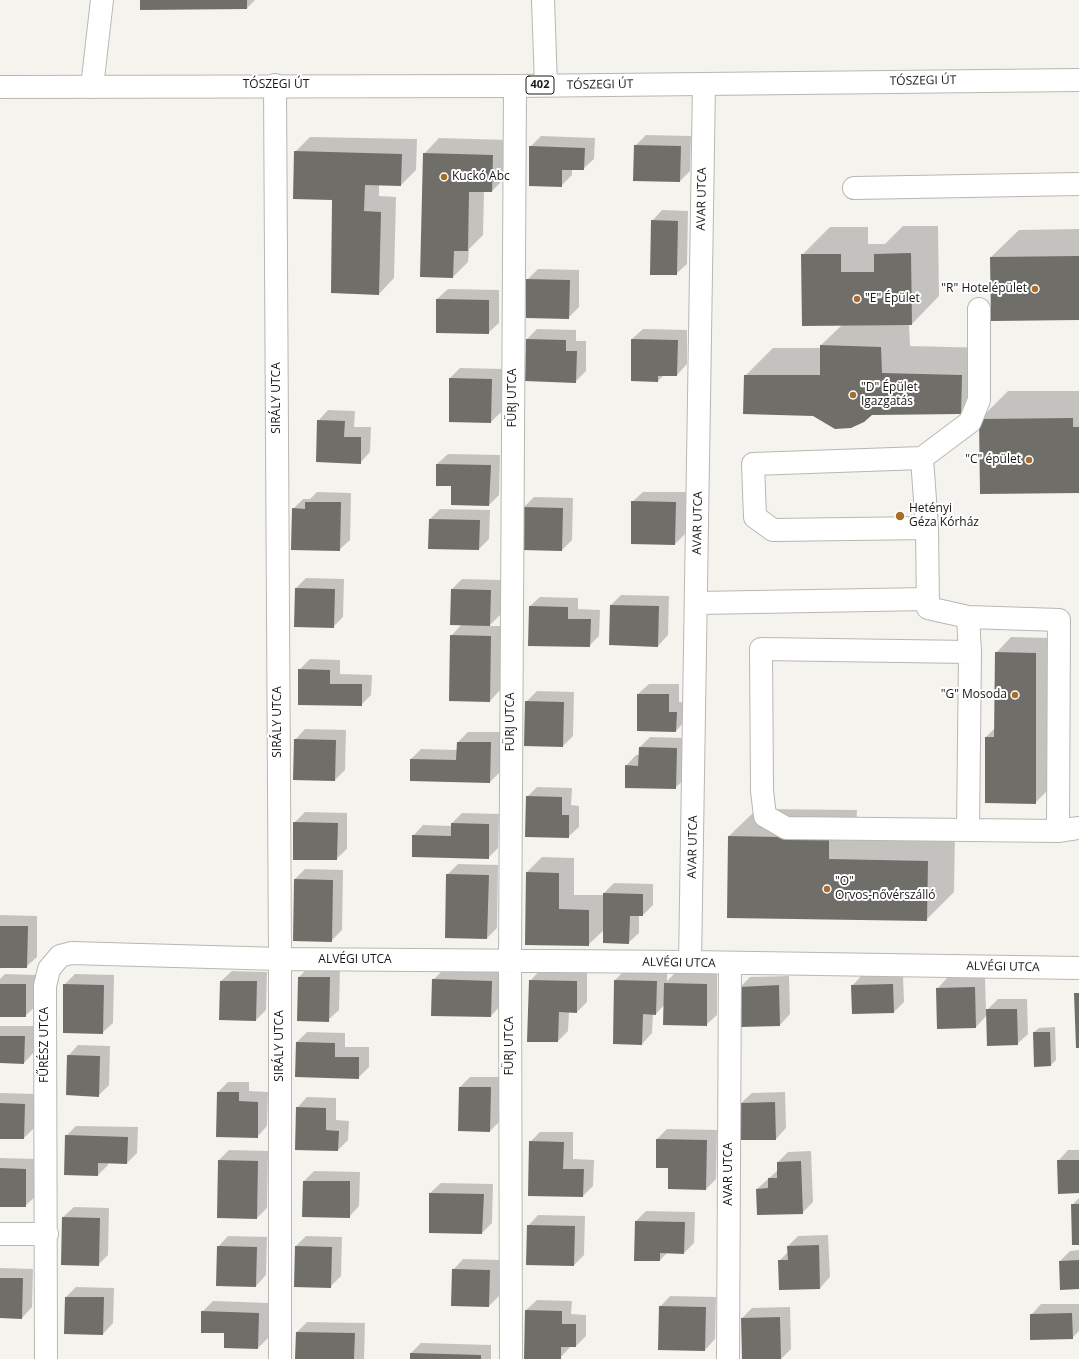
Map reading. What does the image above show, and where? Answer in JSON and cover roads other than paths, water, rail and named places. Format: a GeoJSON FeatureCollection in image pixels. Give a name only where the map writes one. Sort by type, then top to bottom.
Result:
{"type":"FeatureCollection","features":[{"type":"Feature","properties":{"kind":"street"},"geometry":{"type":"LineString","coordinates":[[92,87],[102,0]]}},
{"type":"Feature","properties":{"kind":"street"},"geometry":{"type":"LineString","coordinates":[[543,0],[546,85]]}},
{"type":"Feature","properties":{"kind":"street","name":"TÓSZEGI ÚT"},"geometry":{"type":"LineString","coordinates":[[0,87],[275,85],[515,86],[1079,80]]}},
{"type":"Feature","properties":{"kind":"street","name":"AVAR UTCA"},"geometry":{"type":"LineString","coordinates":[[690,962],[697,603],[704,84]]}},
{"type":"Feature","properties":{"kind":"street","name":"SIRÁLY UTCA"},"geometry":{"type":"LineString","coordinates":[[275,85],[280,959],[280,1359]]}},
{"type":"Feature","properties":{"kind":"street","name":"FÜRJ UTCA"},"geometry":{"type":"LineString","coordinates":[[511,1359],[510,961],[515,86]]}},
{"type":"Feature","properties":{"kind":"street"},"geometry":{"type":"LineString","coordinates":[[854,188],[1079,184]]}},
{"type":"Feature","properties":{"kind":"street"},"geometry":{"type":"LineString","coordinates":[[927,528],[773,530],[755,517],[753,464],[922,458],[970,422],[980,400],[979,309]]}},
{"type":"Feature","properties":{"kind":"street"},"geometry":{"type":"LineString","coordinates":[[922,458],[927,528],[928,608],[968,617],[1059,620],[1069,830],[786,828],[765,816],[762,791],[761,649],[970,652]]}},
{"type":"Feature","properties":{"kind":"street"},"geometry":{"type":"LineString","coordinates":[[697,603],[928,599]]}},
{"type":"Feature","properties":{"kind":"street"},"geometry":{"type":"LineString","coordinates":[[968,617],[970,652],[968,830]]}},
{"type":"Feature","properties":{"kind":"street","name":"FŰRÉSZ UTCA"},"geometry":{"type":"LineString","coordinates":[[46,1359],[47,1234],[45,986],[49,969],[60,956],[71,953],[280,959]]}},
{"type":"Feature","properties":{"kind":"street","name":"ALVÉGI UTCA"},"geometry":{"type":"LineString","coordinates":[[280,959],[690,962],[730,964],[1079,968]]}},
{"type":"Feature","properties":{"kind":"street","name":"AVAR UTCA"},"geometry":{"type":"LineString","coordinates":[[728,1359],[730,964]]}},
{"type":"Feature","properties":{"kind":"street"},"geometry":{"type":"LineString","coordinates":[[0,1234],[47,1234]]}},
{"type":"Feature","properties":{"kind":"place","name":"Kuckó Abc"},"geometry":{"type":"Point","coordinates":[444,177]}},
{"type":"Feature","properties":{"kind":"place","name":"\"R\" Hotelépület"},"geometry":{"type":"Point","coordinates":[1035,289]}},
{"type":"Feature","properties":{"kind":"place","name":"\"E\" Épület"},"geometry":{"type":"Point","coordinates":[857,299]}},
{"type":"Feature","properties":{"kind":"place","name":"\"D\" Épület Igazgatás"},"geometry":{"type":"Point","coordinates":[853,395]}},
{"type":"Feature","properties":{"kind":"place","name":"\"C\" épület"},"geometry":{"type":"Point","coordinates":[1029,460]}},
{"type":"Feature","properties":{"kind":"place","name":"Hetényi Géza Kórház"},"geometry":{"type":"Point","coordinates":[900,516]}},
{"type":"Feature","properties":{"kind":"place","name":"\"G\" Mosoda"},"geometry":{"type":"Point","coordinates":[1015,695]}},
{"type":"Feature","properties":{"kind":"place","name":"\"O\" Orvos-nővérszálló"},"geometry":{"type":"Point","coordinates":[827,889]}}]}
